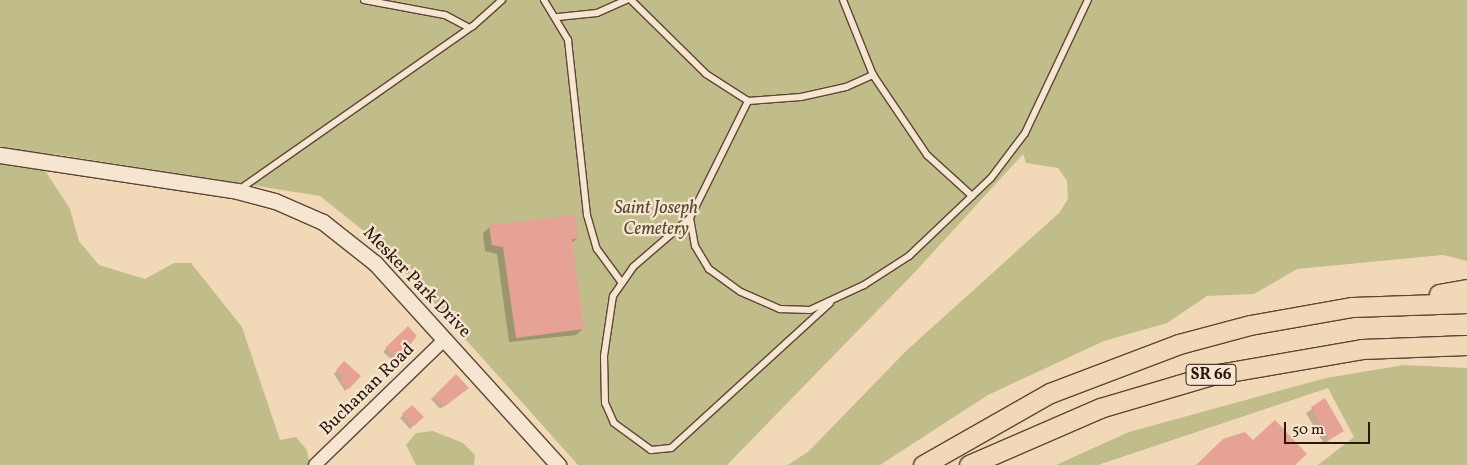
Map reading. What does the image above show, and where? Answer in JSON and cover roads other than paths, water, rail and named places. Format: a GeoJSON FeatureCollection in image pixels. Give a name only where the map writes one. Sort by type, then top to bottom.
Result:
{"type":"FeatureCollection","features":[{"type":"Feature","properties":{"kind":"main road"},"geometry":{"type":"LineString","coordinates":[[1393,303],[1467,289]]}},
{"type":"Feature","properties":{"kind":"main road","name":"SR 66"},"geometry":{"type":"LineString","coordinates":[[923,465],[1015,410],[1137,358],[1250,325],[1393,303],[1467,303]]}},
{"type":"Feature","properties":{"kind":"main road","name":"SR 66"},"geometry":{"type":"LineString","coordinates":[[969,465],[1100,408],[1212,375],[1362,349],[1467,345]]}},
{"type":"Feature","properties":{"kind":"street","name":"Mesker Park Drive"},"geometry":{"type":"LineString","coordinates":[[0,155],[237,191],[295,208],[340,233],[375,263],[558,465]]}},
{"type":"Feature","properties":{"kind":"street","name":"Buchanan Road"},"geometry":{"type":"LineString","coordinates":[[315,465],[445,339]]}},
{"type":"Feature","properties":{"kind":"lane"},"geometry":{"type":"LineString","coordinates":[[364,0],[445,15],[470,28]]}},
{"type":"Feature","properties":{"kind":"lane"},"geometry":{"type":"LineString","coordinates":[[237,191],[470,28],[502,0]]}},
{"type":"Feature","properties":{"kind":"lane"},"geometry":{"type":"LineString","coordinates":[[544,0],[558,17],[568,40],[587,216],[597,249],[622,283]]}},
{"type":"Feature","properties":{"kind":"lane"},"geometry":{"type":"LineString","coordinates":[[558,17],[597,13],[626,0]]}},
{"type":"Feature","properties":{"kind":"lane"},"geometry":{"type":"LineString","coordinates":[[631,0],[706,74],[748,101],[801,97],[846,87],[872,75]]}},
{"type":"Feature","properties":{"kind":"lane"},"geometry":{"type":"LineString","coordinates":[[844,0],[872,75],[927,155],[972,196]]}},
{"type":"Feature","properties":{"kind":"lane"},"geometry":{"type":"LineString","coordinates":[[690,218],[695,246],[709,269],[741,292],[780,309],[810,310],[830,303],[909,256],[972,196],[1025,133],[1088,0]]}},
{"type":"Feature","properties":{"kind":"lane"},"geometry":{"type":"LineString","coordinates":[[748,101],[690,218],[633,267],[613,296],[604,356],[605,403],[614,424],[651,450],[671,448],[688,437],[830,303]]}},
{"type":"Feature","properties":{"kind":"park label","name":"Saint Joseph Cemetery"},"geometry":{"type":"Point","coordinates":[656,220]}}]}
